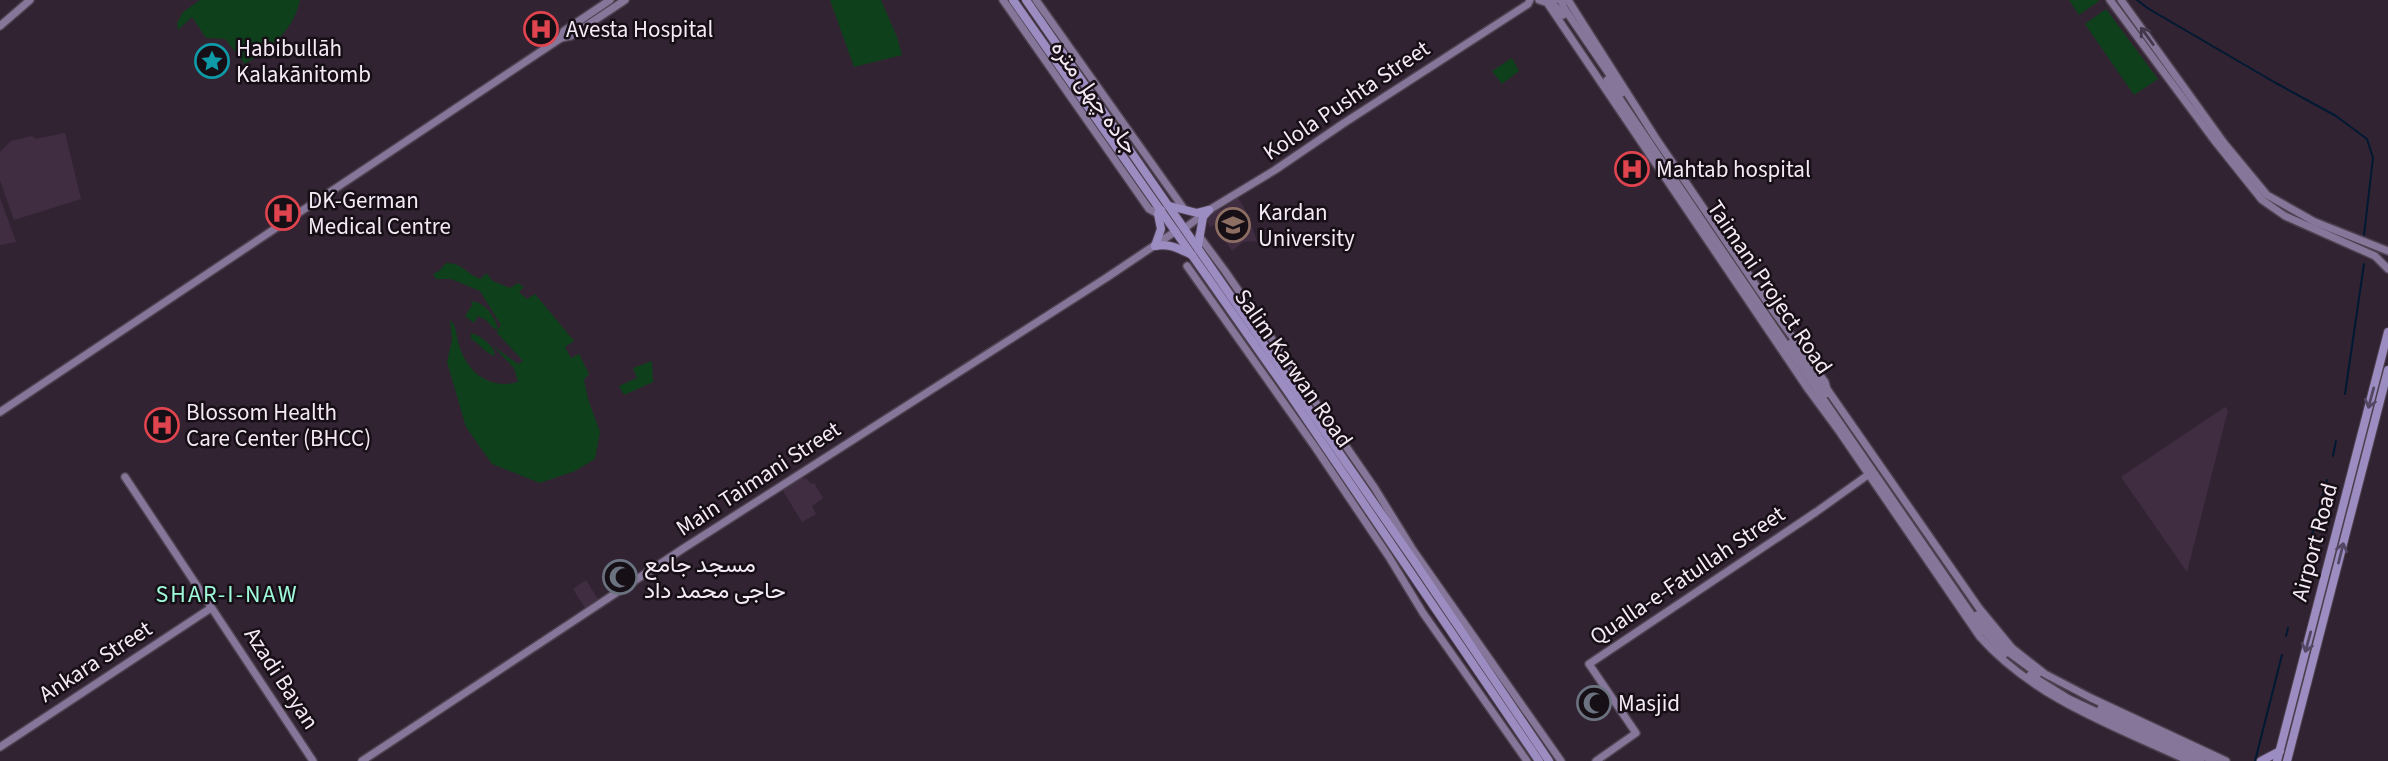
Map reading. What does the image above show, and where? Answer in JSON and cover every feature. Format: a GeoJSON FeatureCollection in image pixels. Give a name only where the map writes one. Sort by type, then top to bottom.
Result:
{"type":"FeatureCollection","features":[{"type":"Feature","properties":{"kind":"main road"},"geometry":{"type":"LineString","coordinates":[[0,26],[30,0]]}},
{"type":"Feature","properties":{"kind":"main road"},"geometry":{"type":"LineString","coordinates":[[561,38],[564,31],[610,0]]}},
{"type":"Feature","properties":{"kind":"main road"},"geometry":{"type":"LineString","coordinates":[[0,412],[561,38],[571,36],[625,0]]}},
{"type":"Feature","properties":{"kind":"main road","name":"جاده چهل متره"},"geometry":{"type":"LineString","coordinates":[[1003,0],[1139,186]]}},
{"type":"Feature","properties":{"kind":"main road","name":"Salim Karwan Road"},"geometry":{"type":"LineString","coordinates":[[1013,0],[1131,143],[1163,210]]}},
{"type":"Feature","properties":{"kind":"main road","name":"Salim Karwan Road"},"geometry":{"type":"LineString","coordinates":[[1026,0],[1139,186],[1203,250],[1222,274],[1539,761]]}},
{"type":"Feature","properties":{"kind":"main road","name":"جاده چهل متره"},"geometry":{"type":"LineString","coordinates":[[1036,0],[1131,143],[1184,209]]}},
{"type":"Feature","properties":{"kind":"main road","name":"Taimani Project Road"},"geometry":{"type":"LineString","coordinates":[[1568,0],[1875,470],[1980,638],[2056,681],[2226,761]]}},
{"type":"Feature","properties":{"kind":"main road"},"geometry":{"type":"LineString","coordinates":[[2110,0],[2262,200],[2285,216],[2375,257],[2388,269]]}},
{"type":"Feature","properties":{"kind":"main road"},"geometry":{"type":"LineString","coordinates":[[2121,0],[2224,143],[2267,195],[2315,222],[2388,251]]}},
{"type":"Feature","properties":{"kind":"main road"},"geometry":{"type":"LineString","coordinates":[[1529,2],[1549,1]]}},
{"type":"Feature","properties":{"kind":"main road","name":"Taimani Project Road"},"geometry":{"type":"LineString","coordinates":[[1549,1],[1564,8],[1875,470]]}},
{"type":"Feature","properties":{"kind":"main road","name":"Taimani Project Road"},"geometry":{"type":"LineString","coordinates":[[1549,1],[1569,23],[1875,470],[1979,608],[2008,655],[2039,687],[2069,705],[2189,761]]}},
{"type":"Feature","properties":{"kind":"main road","name":"Kolola Pushta Street"},"geometry":{"type":"LineString","coordinates":[[1180,229],[1275,170],[1529,2]]}},
{"type":"Feature","properties":{"kind":"main road"},"geometry":{"type":"LineString","coordinates":[[1192,255],[1166,244],[1155,246],[1161,229],[1163,210],[1209,210]]}},
{"type":"Feature","properties":{"kind":"main road"},"geometry":{"type":"LineString","coordinates":[[1203,250],[1199,236],[1203,217],[1209,210]]}},
{"type":"Feature","properties":{"kind":"main road","name":"Salim Karwan Road"},"geometry":{"type":"LineString","coordinates":[[1180,229],[1192,255],[1409,560],[1502,684],[1537,735],[1549,761]]}},
{"type":"Feature","properties":{"kind":"main road","name":"Main Taimani Street"},"geometry":{"type":"LineString","coordinates":[[362,761],[684,548],[1180,229]]}},
{"type":"Feature","properties":{"kind":"main road"},"geometry":{"type":"LineString","coordinates":[[1187,266],[1315,447],[1423,613],[1527,761]]}},
{"type":"Feature","properties":{"kind":"main road"},"geometry":{"type":"LineString","coordinates":[[1222,274],[1374,487],[1502,684]]}},
{"type":"Feature","properties":{"kind":"main road","name":"Airport Road"},"geometry":{"type":"LineString","coordinates":[[2277,761],[2388,332]]}},
{"type":"Feature","properties":{"kind":"main road","name":"Airport Road"},"geometry":{"type":"LineString","coordinates":[[2287,761],[2388,370]]}},
{"type":"Feature","properties":{"kind":"main road","name":"Qualla-e-Fatullah Street"},"geometry":{"type":"LineString","coordinates":[[1595,761],[1636,733],[1589,664],[1875,470]]}},
{"type":"Feature","properties":{"kind":"main road","name":"Azadi Bayan"},"geometry":{"type":"LineString","coordinates":[[125,477],[313,761]]}},
{"type":"Feature","properties":{"kind":"main road","name":"Ankara Street"},"geometry":{"type":"LineString","coordinates":[[0,747],[211,608]]}},
{"type":"Feature","properties":{"kind":"main road","name":"Taimani Project Road"},"geometry":{"type":"LineString","coordinates":[[2008,655],[2066,697],[2201,761]]}},
{"type":"Feature","properties":{"kind":"main road","name":"Taimani Project Road"},"geometry":{"type":"LineString","coordinates":[[2018,664],[2069,692],[2214,761]]}},
{"type":"Feature","properties":{"kind":"main road"},"geometry":{"type":"LineString","coordinates":[[1537,735],[1561,761]]}},
{"type":"Feature","properties":{"kind":"main road"},"geometry":{"type":"LineString","coordinates":[[1514,742],[1523,736]]}},
{"type":"Feature","properties":{"kind":"main road"},"geometry":{"type":"LineString","coordinates":[[2261,761],[2280,751]]}},
{"type":"Feature","properties":{"kind":"shaded area"},"geometry":{"type":"Polygon","coordinates":[[[65,133],[81,199],[14,220],[0,180],[0,152],[11,141],[65,133]]]}},
{"type":"Feature","properties":{"kind":"shaded area"},"geometry":{"type":"Polygon","coordinates":[[[0,198],[16,242],[0,245],[0,198]]]}},
{"type":"Feature","properties":{"kind":"shaded area","name":"Kardan University"},"geometry":{"type":"Polygon","coordinates":[[[1238,198],[1257,241],[1243,242],[1232,251],[1215,225],[1210,227],[1207,221],[1210,215],[1238,198]]]}},
{"type":"Feature","properties":{"kind":"shaded area"},"geometry":{"type":"Polygon","coordinates":[[[2225,407],[2228,410],[2187,572],[2121,477],[2225,407]]]}},
{"type":"Feature","properties":{"kind":"shaded area"},"geometry":{"type":"Polygon","coordinates":[[[801,477],[811,484],[814,483],[823,498],[812,506],[816,514],[802,522],[782,489],[801,477]]]}},
{"type":"Feature","properties":{"kind":"shaded area"},"geometry":{"type":"Polygon","coordinates":[[[586,580],[598,599],[585,608],[573,589],[586,580]]]}},
{"type":"Feature","properties":{"kind":"green space"},"geometry":{"type":"Polygon","coordinates":[[[200,0],[300,0],[292,21],[280,38],[245,64],[225,39],[206,38],[192,17],[178,30],[177,23],[183,12],[200,0]]]}},
{"type":"Feature","properties":{"kind":"green space"},"geometry":{"type":"Polygon","coordinates":[[[830,0],[881,0],[902,55],[854,67],[830,0]]]}},
{"type":"Feature","properties":{"kind":"green space"},"geometry":{"type":"Polygon","coordinates":[[[2069,0],[2098,0],[2099,1],[2079,15],[2069,0]]]}},
{"type":"Feature","properties":{"kind":"green space"},"geometry":{"type":"Polygon","coordinates":[[[2106,9],[2158,79],[2134,95],[2085,24],[2106,9]]]}},
{"type":"Feature","properties":{"kind":"green space"},"geometry":{"type":"Polygon","coordinates":[[[1512,58],[1519,71],[1502,84],[1492,71],[1512,58]]]}},
{"type":"Feature","properties":{"kind":"green space"},"geometry":{"type":"Polygon","coordinates":[[[446,263],[456,265],[481,279],[486,273],[493,281],[510,288],[518,283],[524,287],[519,292],[527,299],[535,294],[574,341],[565,347],[571,358],[579,354],[589,374],[584,380],[600,432],[595,459],[575,471],[540,483],[492,464],[466,427],[447,362],[452,340],[450,320],[463,355],[481,377],[498,383],[518,382],[514,368],[492,345],[518,364],[523,361],[497,333],[501,325],[480,291],[451,279],[436,279],[433,274],[446,263]]]}},
{"type":"Feature","properties":{"kind":"green space"},"geometry":{"type":"Polygon","coordinates":[[[470,301],[488,310],[498,329],[494,329],[478,316],[474,323],[465,316],[473,304],[470,301]]]}},
{"type":"Feature","properties":{"kind":"green space"},"geometry":{"type":"Polygon","coordinates":[[[471,333],[486,342],[495,356],[471,339],[471,333]]]}},
{"type":"Feature","properties":{"kind":"green space"},"geometry":{"type":"Polygon","coordinates":[[[652,361],[653,382],[624,395],[619,386],[637,378],[633,368],[652,361]]]}},
{"type":"Feature","properties":{"kind":"waterway"},"geometry":{"type":"LineString","coordinates":[[2137,0],[2336,116],[2367,139],[2373,158],[2364,235]]}},
{"type":"Feature","properties":{"kind":"waterway"},"geometry":{"type":"LineString","coordinates":[[2345,394],[2364,264]]}},
{"type":"Feature","properties":{"kind":"waterway"},"geometry":{"type":"LineString","coordinates":[[2333,456],[2336,441]]}},
{"type":"Feature","properties":{"kind":"waterway"},"geometry":{"type":"LineString","coordinates":[[2318,512],[2327,480]]}},
{"type":"Feature","properties":{"kind":"waterway"},"geometry":{"type":"LineString","coordinates":[[2315,521],[2317,516]]}},
{"type":"Feature","properties":{"kind":"waterway"},"geometry":{"type":"LineString","coordinates":[[2309,544],[2314,528]]}},
{"type":"Feature","properties":{"kind":"waterway"},"geometry":{"type":"LineString","coordinates":[[2307,554],[2309,547]]}},
{"type":"Feature","properties":{"kind":"waterway"},"geometry":{"type":"LineString","coordinates":[[2296,598],[2299,583]]}},
{"type":"Feature","properties":{"kind":"waterway"},"geometry":{"type":"LineString","coordinates":[[2286,636],[2288,628]]}},
{"type":"Feature","properties":{"kind":"waterway"},"geometry":{"type":"LineString","coordinates":[[2255,761],[2282,655]]}},
{"type":"Feature","properties":{"kind":"place","name":"Avesta Hospital"},"geometry":{"type":"Point","coordinates":[541,29]}},
{"type":"Feature","properties":{"kind":"place","name":"Habibullāh Kalakānitomb"},"geometry":{"type":"Point","coordinates":[212,61]}},
{"type":"Feature","properties":{"kind":"place","name":"Mahtab hospital"},"geometry":{"type":"Point","coordinates":[1632,169]}},
{"type":"Feature","properties":{"kind":"place","name":"DK-German Medical Centre"},"geometry":{"type":"Point","coordinates":[283,213]}},
{"type":"Feature","properties":{"kind":"place","name":"Kardan University"},"geometry":{"type":"Point","coordinates":[1233,225]}},
{"type":"Feature","properties":{"kind":"place","name":"Blossom Health Care Center (BHCC)"},"geometry":{"type":"Point","coordinates":[162,425]}},
{"type":"Feature","properties":{"kind":"place","name":"مسجد جامع حاجی محمد داد"},"geometry":{"type":"Point","coordinates":[620,577]}},
{"type":"Feature","properties":{"kind":"place","name":"Masjid"},"geometry":{"type":"Point","coordinates":[1594,703]}},
{"type":"Feature","properties":{"kind":"district","name":"SHAR-I-NAW"},"geometry":{"type":"Point","coordinates":[227,594]}}]}
